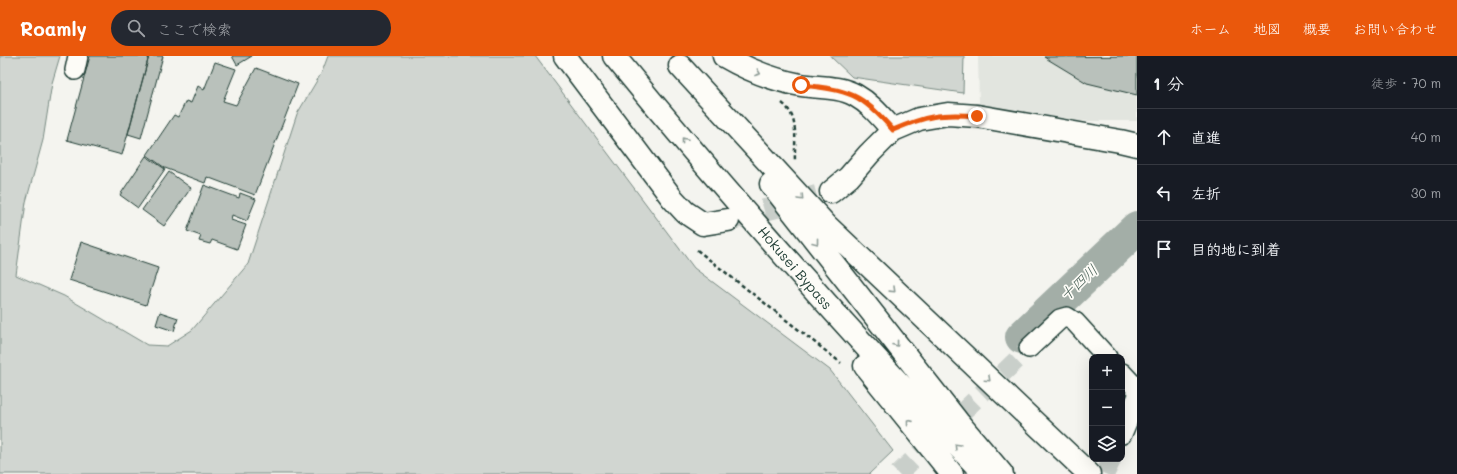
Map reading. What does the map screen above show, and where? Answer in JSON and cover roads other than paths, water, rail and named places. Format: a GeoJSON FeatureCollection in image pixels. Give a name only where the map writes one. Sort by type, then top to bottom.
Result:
{"type":"FeatureCollection","features":[{"type":"Feature","properties":{"kind":"main road"},"geometry":{"type":"LineString","coordinates":[[565,56],[672,198],[685,212],[703,224],[728,220]]}},
{"type":"Feature","properties":{"kind":"main road","name":"Hokusei Bypass"},"geometry":{"type":"LineString","coordinates":[[614,56],[700,161],[866,348],[984,474]]}},
{"type":"Feature","properties":{"kind":"main road"},"geometry":{"type":"LineString","coordinates":[[724,56],[746,69],[771,78],[801,85],[831,88],[854,94],[874,109],[893,130]]}},
{"type":"Feature","properties":{"kind":"main road"},"geometry":{"type":"LineString","coordinates":[[676,61],[854,292],[958,422],[1002,474]]}},
{"type":"Feature","properties":{"kind":"main road"},"geometry":{"type":"LineString","coordinates":[[676,61],[826,225],[1089,474]]}},
{"type":"Feature","properties":{"kind":"main road"},"geometry":{"type":"LineString","coordinates":[[831,192],[849,177],[868,154],[893,130],[919,119],[948,114],[977,116],[1120,140],[1137,145]]}},
{"type":"Feature","properties":{"kind":"main road"},"geometry":{"type":"LineString","coordinates":[[700,161],[952,474]]}},
{"type":"Feature","properties":{"kind":"street"},"geometry":{"type":"LineString","coordinates":[[1029,348],[1060,319],[1067,317],[1075,322],[1104,354]]}},
{"type":"Feature","properties":{"kind":"street"},"geometry":{"type":"LineString","coordinates":[[1125,376],[1137,389]]}},
{"type":"Feature","properties":{"kind":"street"},"geometry":{"type":"LineString","coordinates":[[1125,427],[1137,398]]}},
{"type":"Feature","properties":{"kind":"waterway","name":"十四川"},"geometry":{"type":"LineString","coordinates":[[1022,337],[1137,228]]}},
{"type":"Feature","properties":{"kind":"tunnel"},"geometry":{"type":"LineString","coordinates":[[732,219],[831,192]]}},
{"type":"Feature","properties":{"kind":"tunnel"},"geometry":{"type":"LineString","coordinates":[[898,474],[1029,348]]}},
{"type":"Feature","properties":{"kind":"tunnel"},"geometry":{"type":"LineString","coordinates":[[1105,474],[1111,462]]}}]}
